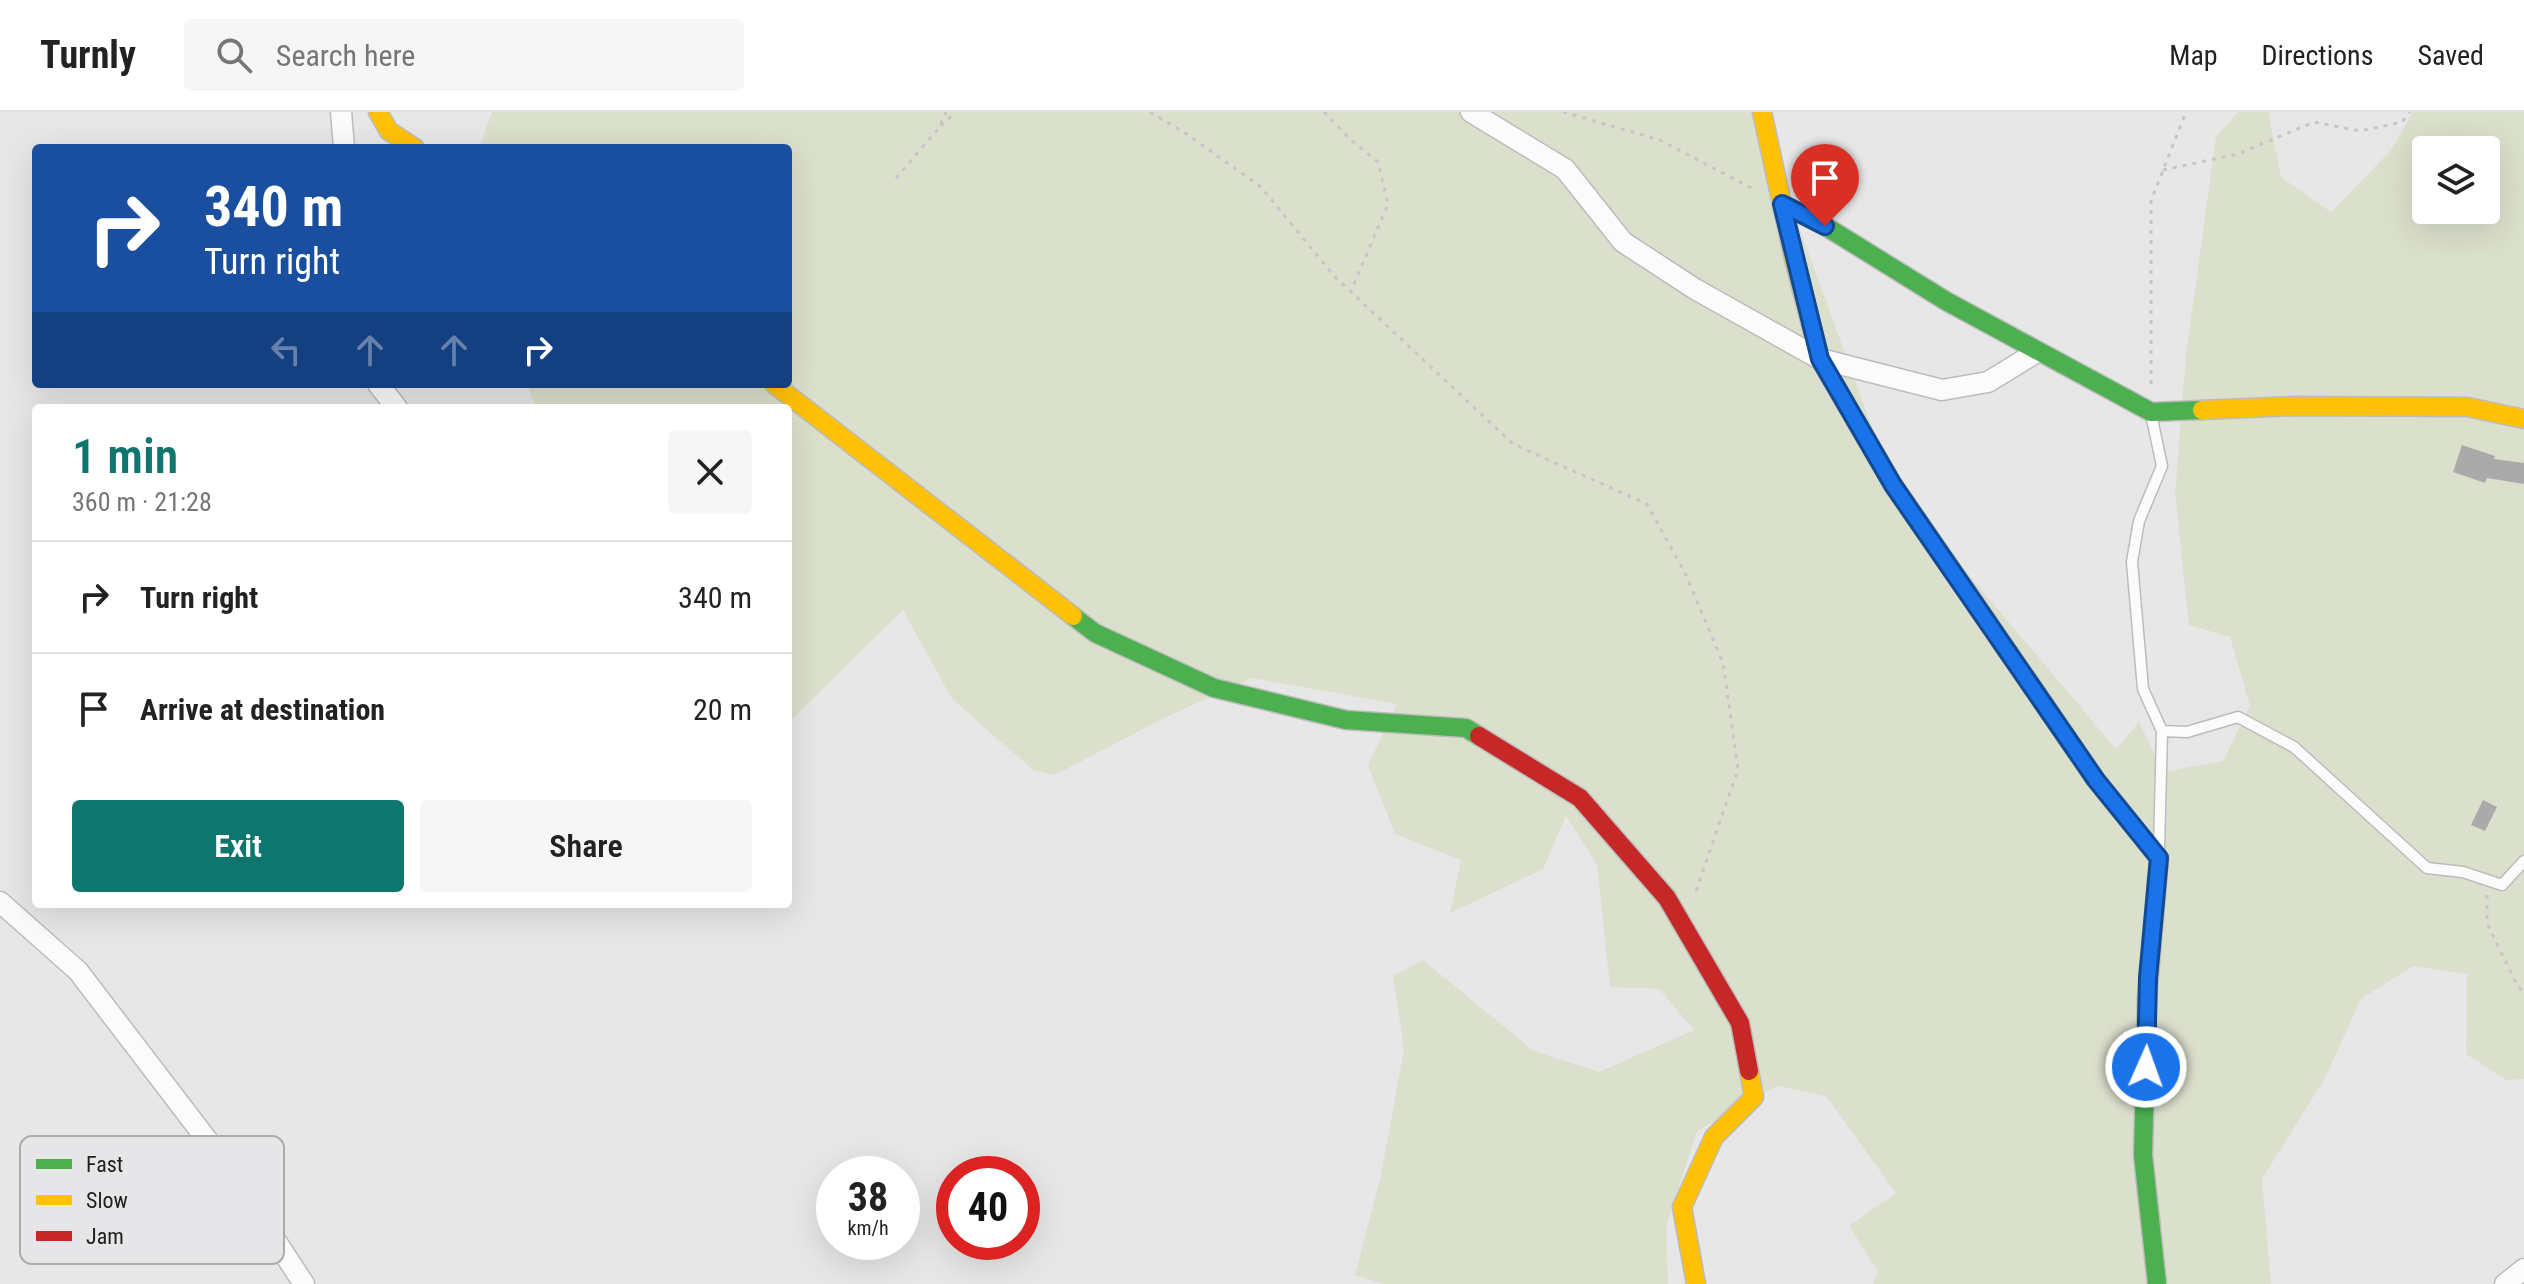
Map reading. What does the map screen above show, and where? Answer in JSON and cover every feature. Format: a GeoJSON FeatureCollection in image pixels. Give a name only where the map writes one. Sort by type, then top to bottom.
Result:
{"type":"FeatureCollection","features":[{"type":"Feature","properties":{"kind":"street"},"geometry":{"type":"LineString","coordinates":[[341,112],[344,144]]}},
{"type":"Feature","properties":{"kind":"street"},"geometry":{"type":"LineString","coordinates":[[378,112],[389,131],[409,144]]}},
{"type":"Feature","properties":{"kind":"street"},"geometry":{"type":"LineString","coordinates":[[1471,112],[1565,169],[1623,242],[1695,289],[1820,359],[1942,390],[1988,382],[2037,352]]}},
{"type":"Feature","properties":{"kind":"street"},"geometry":{"type":"LineString","coordinates":[[1762,112],[1820,359],[1902,498],[2096,780],[2159,858],[2148,978],[2143,1155],[2157,1284]]}},
{"type":"Feature","properties":{"kind":"street"},"geometry":{"type":"LineString","coordinates":[[1782,204],[1825,226],[1946,301],[2151,412],[2296,406],[2467,407],[2524,419]]}},
{"type":"Feature","properties":{"kind":"street"},"geometry":{"type":"LineString","coordinates":[[381,388],[394,404]]}},
{"type":"Feature","properties":{"kind":"street"},"geometry":{"type":"LineString","coordinates":[[779,388],[1095,633],[1214,688],[1346,720],[1466,728],[1580,798],[1667,898],[1740,1023],[1754,1097],[1714,1137],[1682,1207],[1696,1284]]}},
{"type":"Feature","properties":{"kind":"street"},"geometry":{"type":"LineString","coordinates":[[0,902],[78,971],[204,1136]]}},
{"type":"Feature","properties":{"kind":"street"},"geometry":{"type":"LineString","coordinates":[[284,1254],[304,1284]]}},
{"type":"Feature","properties":{"kind":"street"},"geometry":{"type":"LineString","coordinates":[[2505,1284],[2524,1269]]}},
{"type":"Feature","properties":{"kind":"lane"},"geometry":{"type":"LineString","coordinates":[[2151,412],[2162,466],[2139,521],[2132,562],[2143,689],[2162,731],[2159,858]]}},
{"type":"Feature","properties":{"kind":"lane"},"geometry":{"type":"LineString","coordinates":[[2162,731],[2187,732],[2238,717],[2294,747],[2427,868],[2463,872],[2502,885],[2524,861]]}},
{"type":"Feature","properties":{"kind":"path"},"geometry":{"type":"LineString","coordinates":[[939,128],[946,112]]}},
{"type":"Feature","properties":{"kind":"path"},"geometry":{"type":"LineString","coordinates":[[896,178],[955,112]]}},
{"type":"Feature","properties":{"kind":"path"},"geometry":{"type":"LineString","coordinates":[[1150,112],[1261,187],[1335,277],[1513,444],[1647,504],[1686,575],[1723,663],[1738,769],[1684,927]]}},
{"type":"Feature","properties":{"kind":"path"},"geometry":{"type":"LineString","coordinates":[[1324,112],[1378,162],[1388,204],[1351,292]]}},
{"type":"Feature","properties":{"kind":"path"},"geometry":{"type":"LineString","coordinates":[[1563,112],[1660,140],[1782,204]]}},
{"type":"Feature","properties":{"kind":"path"},"geometry":{"type":"LineString","coordinates":[[2151,412],[2151,201],[2186,112]]}},
{"type":"Feature","properties":{"kind":"path"},"geometry":{"type":"LineString","coordinates":[[2163,170],[2238,154],[2314,122],[2360,131],[2402,122],[2410,112]]}},
{"type":"Feature","properties":{"kind":"path"},"geometry":{"type":"LineString","coordinates":[[2486,880],[2487,923],[2518,987],[2524,992]]}},
{"type":"Feature","properties":{"kind":"green space"},"geometry":{"type":"Polygon","coordinates":[[[492,112],[1757,112],[1893,485],[2116,749],[2139,722],[2163,772],[2223,761],[2250,706],[2230,637],[2189,625],[2175,493],[2186,355],[2216,137],[2238,112],[2268,112],[2281,177],[2331,212],[2391,150],[2413,112],[2524,112],[2524,1079],[2506,1080],[2466,1054],[2467,974],[2413,966],[2361,999],[2325,1078],[2262,1179],[2271,1284],[1873,1284],[1878,1271],[1849,1226],[1896,1193],[1826,1096],[1777,1086],[1697,1131],[1666,1227],[1668,1284],[1383,1284],[1355,1275],[1381,1175],[1404,1049],[1393,976],[1423,960],[1534,1051],[1599,1072],[1694,1030],[1659,989],[1610,987],[1597,865],[1566,816],[1543,869],[1450,913],[1461,860],[1395,834],[1368,765],[1397,704],[1252,678],[1164,718],[1055,775],[1033,770],[952,699],[903,610],[792,719],[792,404],[534,404],[528,388],[792,388],[792,144],[480,144],[492,112]]]}},
{"type":"Feature","properties":{"kind":"building"},"geometry":{"type":"Polygon","coordinates":[[[2462,445],[2495,456],[2494,459],[2524,463],[2524,484],[2487,478],[2485,483],[2453,472],[2462,445]]]}},
{"type":"Feature","properties":{"kind":"building"},"geometry":{"type":"Polygon","coordinates":[[[2483,800],[2497,807],[2485,831],[2471,825],[2483,800]]]}},
{"type":"Feature","properties":{"kind":"traffic: fast"},"geometry":{"type":"LineString","coordinates":[[1782,204],[1825,226],[1946,301],[2151,412],[2202,410]]}},
{"type":"Feature","properties":{"kind":"traffic: fast"},"geometry":{"type":"LineString","coordinates":[[1073,616],[1095,633],[1214,688],[1346,720],[1466,728],[1479,736]]}},
{"type":"Feature","properties":{"kind":"traffic: fast"},"geometry":{"type":"LineString","coordinates":[[2147,998],[2143,1155],[2157,1284]]}},
{"type":"Feature","properties":{"kind":"traffic: slow"},"geometry":{"type":"LineString","coordinates":[[378,112],[389,131],[409,144]]}},
{"type":"Feature","properties":{"kind":"traffic: slow"},"geometry":{"type":"LineString","coordinates":[[1762,112],[1794,259],[1820,359],[1893,485],[1965,589]]}},
{"type":"Feature","properties":{"kind":"traffic: slow"},"geometry":{"type":"LineString","coordinates":[[779,388],[1073,616]]}},
{"type":"Feature","properties":{"kind":"traffic: slow"},"geometry":{"type":"LineString","coordinates":[[2202,410],[2296,406],[2467,407],[2524,419]]}},
{"type":"Feature","properties":{"kind":"traffic: slow"},"geometry":{"type":"LineString","coordinates":[[1696,1284],[1682,1207],[1714,1137],[1754,1097],[1749,1071]]}},
{"type":"Feature","properties":{"kind":"traffic: jam"},"geometry":{"type":"LineString","coordinates":[[1965,589],[2096,780],[2159,858],[2147,998]]}},
{"type":"Feature","properties":{"kind":"traffic: jam"},"geometry":{"type":"LineString","coordinates":[[1479,736],[1580,798],[1667,898],[1740,1023],[1749,1071]]}},
{"type":"Feature","properties":{"kind":"route"},"geometry":{"type":"LineString","coordinates":[[1825,226],[1782,204],[1820,359],[1893,485],[2096,780],[2159,858],[2148,978],[2146,1067]]}}]}
